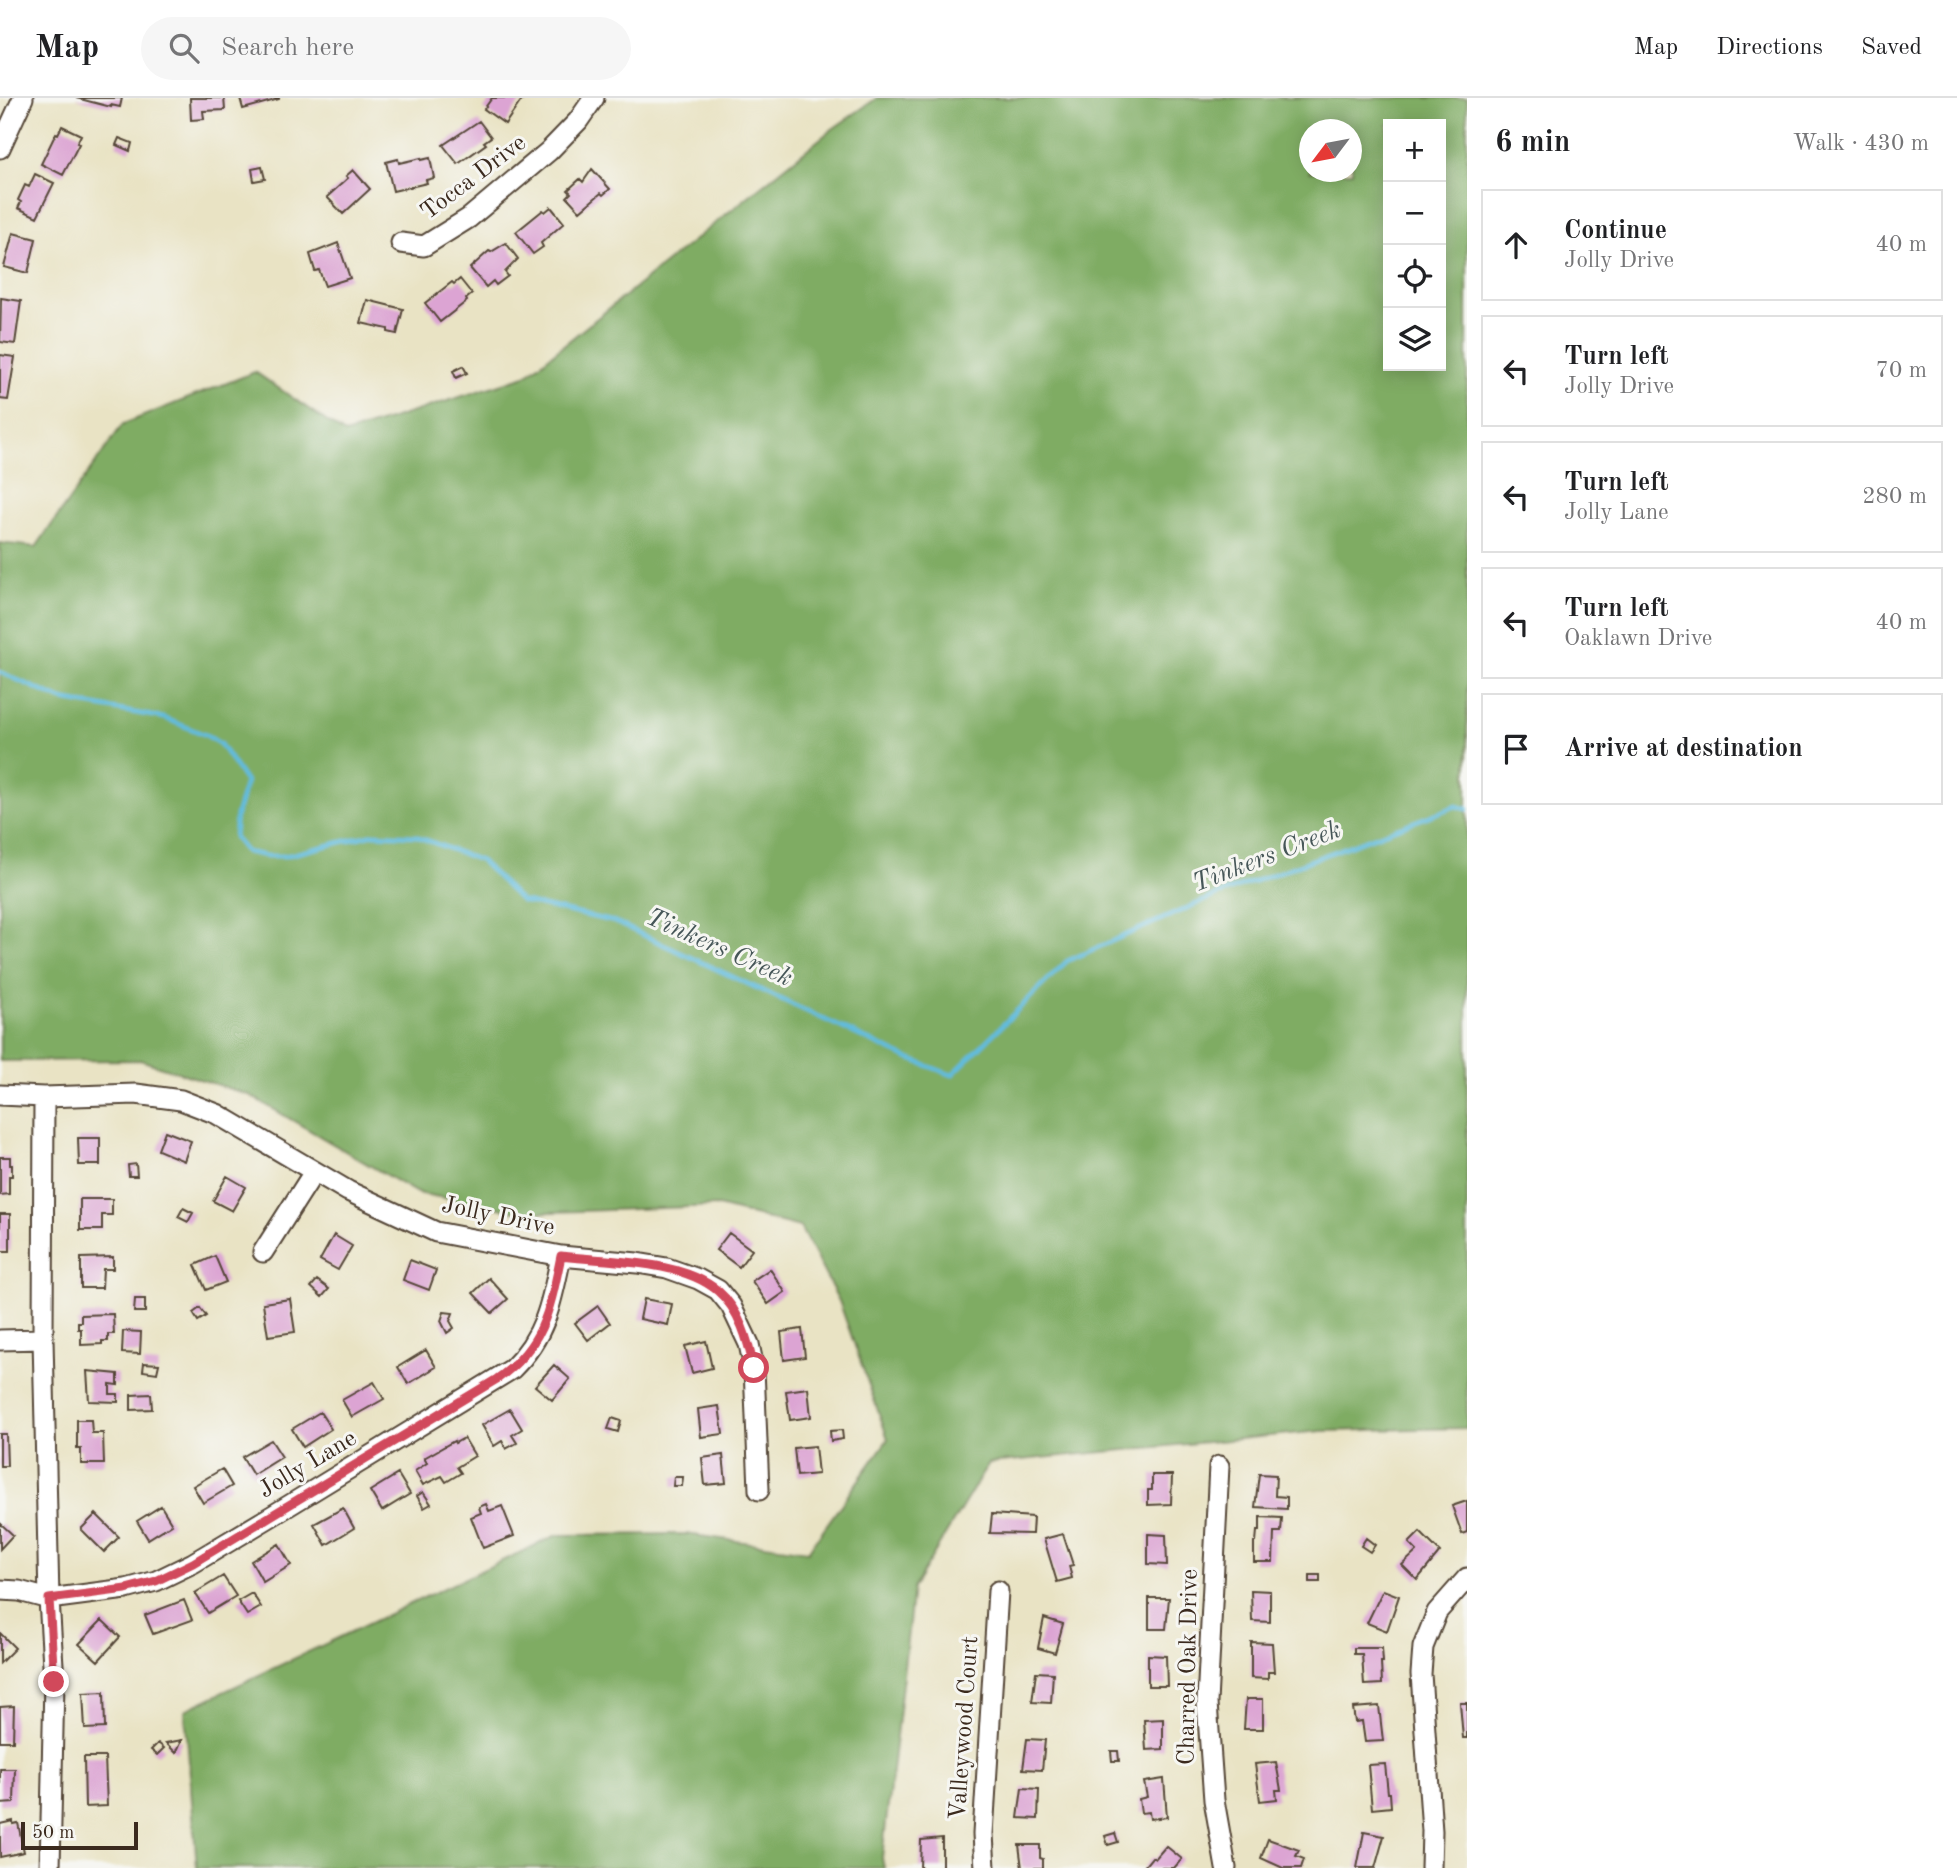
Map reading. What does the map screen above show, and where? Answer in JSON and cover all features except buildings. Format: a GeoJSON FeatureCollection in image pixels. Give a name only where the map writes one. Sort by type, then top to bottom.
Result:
{"type":"FeatureCollection","features":[{"type":"Feature","properties":{"kind":"street"},"geometry":{"type":"LineString","coordinates":[[0,148],[23,98]]}},
{"type":"Feature","properties":{"kind":"street","name":"Tocca Drive"},"geometry":{"type":"LineString","coordinates":[[401,243],[424,246],[469,218],[550,151],[578,121],[594,98]]}},
{"type":"Feature","properties":{"kind":"street","name":"Jolly Drive"},"geometry":{"type":"LineString","coordinates":[[0,1095],[44,1097],[136,1094],[181,1100],[217,1114],[348,1191],[436,1232],[561,1256],[667,1268],[698,1279],[718,1290],[742,1325],[754,1368],[759,1490]]}},
{"type":"Feature","properties":{"kind":"street"},"geometry":{"type":"LineString","coordinates":[[44,1097],[43,1339],[49,1599],[54,1682],[50,1868]]}},
{"type":"Feature","properties":{"kind":"street"},"geometry":{"type":"LineString","coordinates":[[263,1252],[314,1172]]}},
{"type":"Feature","properties":{"kind":"street","name":"Jolly Lane"},"geometry":{"type":"LineString","coordinates":[[0,1590],[19,1591],[49,1599],[126,1589],[156,1581],[193,1563],[497,1379],[526,1355],[551,1306],[561,1256]]}},
{"type":"Feature","properties":{"kind":"street"},"geometry":{"type":"LineString","coordinates":[[0,1340],[43,1339]]}},
{"type":"Feature","properties":{"kind":"street","name":"Charred Oak Drive"},"geometry":{"type":"LineString","coordinates":[[1219,1466],[1208,1703],[1214,1800],[1226,1868]]}},
{"type":"Feature","properties":{"kind":"street"},"geometry":{"type":"LineString","coordinates":[[1431,1868],[1432,1831],[1421,1674],[1423,1647],[1437,1612],[1449,1595],[1467,1578]]}},
{"type":"Feature","properties":{"kind":"street","name":"Valleywood Court"},"geometry":{"type":"LineString","coordinates":[[985,1868],[983,1835],[998,1591]]}},
{"type":"Feature","properties":{"kind":"green space"},"geometry":{"type":"Polygon","coordinates":[[[877,98],[1467,98],[1467,1428],[1322,1431],[989,1463],[913,1588],[882,1858],[884,1868],[197,1868],[185,1710],[557,1535],[686,1534],[808,1551],[888,1439],[839,1301],[800,1227],[718,1206],[526,1213],[417,1193],[249,1095],[140,1060],[0,1061],[0,543],[36,547],[123,424],[255,372],[345,434],[525,376],[831,130],[877,98]]]}},
{"type":"Feature","properties":{"kind":"waterway","name":"Tinkers Creek"},"geometry":{"type":"LineString","coordinates":[[0,672],[62,700],[164,718],[206,735],[220,744],[246,782],[236,815],[234,837],[246,852],[285,856],[374,834],[416,836],[481,861],[521,901],[615,922],[907,1058],[952,1075],[1067,961],[1210,898],[1456,806],[1467,809]]}},
{"type":"Feature","properties":{"kind":"route"},"geometry":{"type":"LineString","coordinates":[[54,1682],[49,1599],[126,1589],[156,1581],[193,1563],[512,1369],[526,1355],[542,1327],[551,1306],[561,1256],[667,1268],[698,1279],[718,1290],[742,1325],[754,1368]]}}]}
